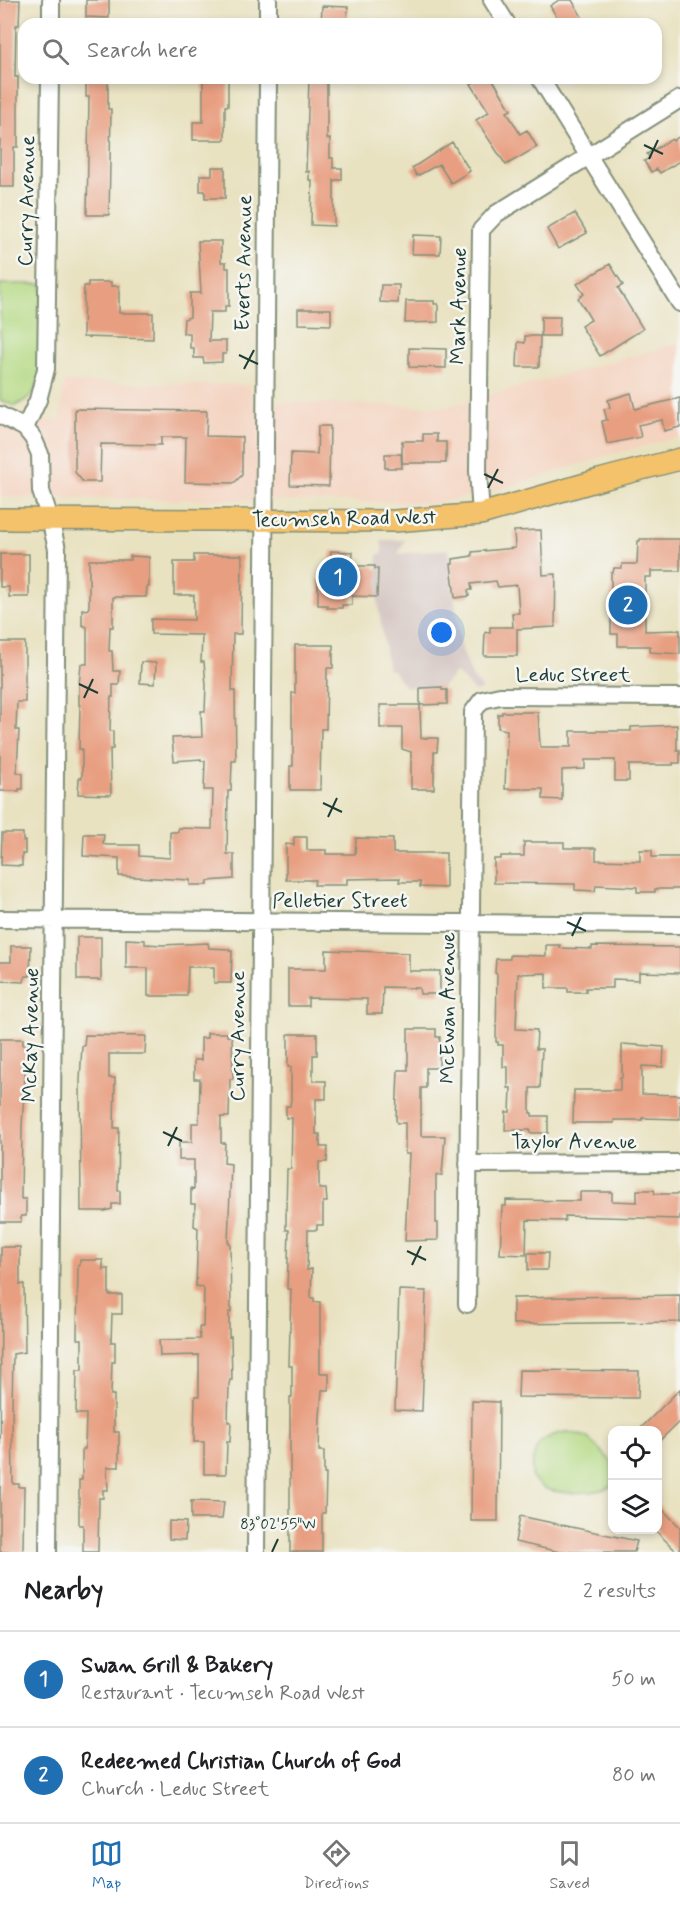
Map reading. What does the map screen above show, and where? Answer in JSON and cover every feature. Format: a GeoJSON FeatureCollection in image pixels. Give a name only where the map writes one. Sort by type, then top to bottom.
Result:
{"type":"FeatureCollection","features":[{"type":"Feature","properties":{"kind":"main road","name":"Tecumseh Road West"},"geometry":{"type":"LineString","coordinates":[[0,519],[394,521],[481,514],[680,459]]}},
{"type":"Feature","properties":{"kind":"street"},"geometry":{"type":"LineString","coordinates":[[51,0],[51,18]]}},
{"type":"Feature","properties":{"kind":"street"},"geometry":{"type":"LineString","coordinates":[[268,0],[268,18]]}},
{"type":"Feature","properties":{"kind":"street"},"geometry":{"type":"LineString","coordinates":[[492,0],[503,18]]}},
{"type":"Feature","properties":{"kind":"street","name":"Curry Avenue"},"geometry":{"type":"LineString","coordinates":[[25,428],[38,400],[46,369],[50,84]]}},
{"type":"Feature","properties":{"kind":"street","name":"Everts Avenue"},"geometry":{"type":"LineString","coordinates":[[263,520],[268,84]]}},
{"type":"Feature","properties":{"kind":"street"},"geometry":{"type":"LineString","coordinates":[[544,84],[680,303]]}},
{"type":"Feature","properties":{"kind":"street","name":"Mark Avenue"},"geometry":{"type":"LineString","coordinates":[[481,514],[478,471],[482,230],[496,214],[680,99]]}},
{"type":"Feature","properties":{"kind":"street"},"geometry":{"type":"LineString","coordinates":[[0,415],[25,428]]}},
{"type":"Feature","properties":{"kind":"street","name":"McKay Avenue"},"geometry":{"type":"LineString","coordinates":[[25,428],[33,438],[40,454],[40,492],[50,519],[57,549],[48,1552]]}},
{"type":"Feature","properties":{"kind":"street","name":"Curry Avenue"},"geometry":{"type":"LineString","coordinates":[[256,1552],[263,520]]}},
{"type":"Feature","properties":{"kind":"street","name":"Leduc Street"},"geometry":{"type":"LineString","coordinates":[[473,712],[482,700],[500,696],[680,697]]}},
{"type":"Feature","properties":{"kind":"street","name":"McEwan Avenue"},"geometry":{"type":"LineString","coordinates":[[467,1304],[473,712]]}},
{"type":"Feature","properties":{"kind":"street","name":"Pelletier Street"},"geometry":{"type":"LineString","coordinates":[[0,919],[680,925]]}},
{"type":"Feature","properties":{"kind":"street","name":"Taylor Avenue"},"geometry":{"type":"LineString","coordinates":[[468,1164],[680,1163]]}},
{"type":"Feature","properties":{"kind":"shaded area"},"geometry":{"type":"Polygon","coordinates":[[[680,343],[680,437],[616,453],[503,488],[438,503],[0,497],[0,423],[60,420],[64,382],[251,385],[252,401],[446,407],[680,343]]]}},
{"type":"Feature","properties":{"kind":"shaded area"},"geometry":{"type":"Polygon","coordinates":[[[381,540],[405,540],[398,554],[448,549],[461,648],[473,678],[482,689],[475,692],[456,672],[442,687],[405,687],[393,670],[388,670],[377,597],[378,554],[383,554],[381,540]]]}},
{"type":"Feature","properties":{"kind":"green space"},"geometry":{"type":"Polygon","coordinates":[[[0,284],[42,284],[43,337],[39,378],[32,394],[15,406],[0,400],[0,284]]]}},
{"type":"Feature","properties":{"kind":"green space"},"geometry":{"type":"Polygon","coordinates":[[[568,1432],[587,1437],[608,1458],[608,1488],[588,1492],[559,1492],[544,1488],[532,1478],[533,1459],[538,1445],[543,1440],[568,1432]]]}},
{"type":"Feature","properties":{"kind":"building"},"geometry":{"type":"Polygon","coordinates":[[[0,0],[20,0],[19,18],[18,25],[16,25],[15,77],[18,77],[18,147],[14,147],[14,187],[0,187],[0,0]]]}},
{"type":"Feature","properties":{"kind":"building"},"geometry":{"type":"Polygon","coordinates":[[[86,0],[109,0],[109,18],[86,17],[86,0]]]}},
{"type":"Feature","properties":{"kind":"building"},"geometry":{"type":"Polygon","coordinates":[[[559,0],[572,0],[582,18],[557,18],[550,6],[559,0]]]}},
{"type":"Feature","properties":{"kind":"building"},"geometry":{"type":"Polygon","coordinates":[[[322,6],[348,7],[347,18],[321,18],[322,6]]]}},
{"type":"Feature","properties":{"kind":"building"},"geometry":{"type":"Polygon","coordinates":[[[86,84],[108,84],[108,109],[111,109],[109,215],[87,215],[89,97],[86,97],[86,84]]]}},
{"type":"Feature","properties":{"kind":"building"},"geometry":{"type":"Polygon","coordinates":[[[203,84],[228,84],[228,106],[225,106],[225,140],[193,140],[193,122],[203,122],[203,84]]]}},
{"type":"Feature","properties":{"kind":"building"},"geometry":{"type":"Polygon","coordinates":[[[309,84],[327,84],[327,139],[330,139],[330,158],[333,158],[333,168],[342,168],[342,180],[334,180],[334,226],[311,225],[312,180],[309,180],[309,171],[306,172],[309,84]]]}},
{"type":"Feature","properties":{"kind":"building"},"geometry":{"type":"Polygon","coordinates":[[[471,84],[496,84],[511,110],[507,112],[520,134],[527,130],[537,147],[506,165],[476,120],[489,112],[471,84]]]}},
{"type":"Feature","properties":{"kind":"building"},"geometry":{"type":"Polygon","coordinates":[[[680,136],[680,161],[660,173],[657,169],[651,172],[644,161],[650,158],[647,154],[680,136]]]}},
{"type":"Feature","properties":{"kind":"building"},"geometry":{"type":"Polygon","coordinates":[[[452,142],[469,172],[451,183],[439,164],[417,176],[412,168],[452,142]]]}},
{"type":"Feature","properties":{"kind":"building"},"geometry":{"type":"Polygon","coordinates":[[[212,167],[225,167],[225,198],[205,198],[205,191],[200,191],[200,175],[212,175],[212,167]]]}},
{"type":"Feature","properties":{"kind":"building"},"geometry":{"type":"Polygon","coordinates":[[[575,213],[587,233],[558,249],[547,229],[575,213]]]}},
{"type":"Feature","properties":{"kind":"building"},"geometry":{"type":"Polygon","coordinates":[[[413,235],[441,236],[440,254],[412,254],[413,235]]]}},
{"type":"Feature","properties":{"kind":"building"},"geometry":{"type":"Polygon","coordinates":[[[198,241],[221,241],[221,262],[226,262],[226,268],[229,268],[229,306],[225,306],[225,312],[210,312],[209,341],[226,341],[226,354],[222,354],[222,362],[204,363],[203,358],[194,358],[194,348],[190,348],[190,333],[183,333],[184,319],[190,317],[190,293],[201,293],[198,241]]]}},
{"type":"Feature","properties":{"kind":"building"},"geometry":{"type":"Polygon","coordinates":[[[610,264],[623,285],[618,288],[643,329],[600,356],[581,326],[591,320],[578,298],[584,294],[577,284],[610,264]]]}},
{"type":"Feature","properties":{"kind":"building"},"geometry":{"type":"Polygon","coordinates":[[[88,282],[111,282],[111,286],[119,286],[119,313],[153,313],[153,339],[83,337],[84,286],[88,286],[88,282]]]}},
{"type":"Feature","properties":{"kind":"building"},"geometry":{"type":"Polygon","coordinates":[[[381,285],[399,285],[398,303],[380,302],[381,285]]]}},
{"type":"Feature","properties":{"kind":"building"},"geometry":{"type":"Polygon","coordinates":[[[406,301],[434,301],[434,304],[438,304],[438,322],[405,323],[406,301]]]}},
{"type":"Feature","properties":{"kind":"building"},"geometry":{"type":"Polygon","coordinates":[[[298,309],[331,309],[331,325],[298,324],[298,309]]]}},
{"type":"Feature","properties":{"kind":"building"},"geometry":{"type":"Polygon","coordinates":[[[541,317],[560,317],[559,336],[541,336],[541,317]]]}},
{"type":"Feature","properties":{"kind":"building"},"geometry":{"type":"Polygon","coordinates":[[[525,336],[540,336],[539,367],[517,367],[518,342],[525,343],[525,336]]]}},
{"type":"Feature","properties":{"kind":"building"},"geometry":{"type":"Polygon","coordinates":[[[409,348],[446,349],[446,368],[409,367],[409,348]]]}},
{"type":"Feature","properties":{"kind":"building"},"geometry":{"type":"Polygon","coordinates":[[[631,393],[635,409],[680,398],[680,427],[664,431],[662,420],[638,425],[641,437],[607,444],[602,421],[607,420],[604,409],[610,408],[608,400],[631,393]]]}},
{"type":"Feature","properties":{"kind":"building"},"geometry":{"type":"Polygon","coordinates":[[[75,409],[207,411],[206,436],[242,437],[242,475],[234,483],[185,482],[186,437],[161,437],[161,445],[101,444],[100,482],[83,482],[75,472],[75,409]]]}},
{"type":"Feature","properties":{"kind":"building"},"geometry":{"type":"Polygon","coordinates":[[[318,426],[330,426],[329,486],[290,485],[291,453],[317,454],[318,426]]]}},
{"type":"Feature","properties":{"kind":"building"},"geometry":{"type":"Polygon","coordinates":[[[423,434],[437,434],[437,442],[446,442],[446,463],[402,463],[402,441],[423,441],[423,434]]]}},
{"type":"Feature","properties":{"kind":"building"},"geometry":{"type":"Polygon","coordinates":[[[385,454],[401,454],[402,468],[385,468],[385,454]]]}},
{"type":"Feature","properties":{"kind":"building"},"geometry":{"type":"Polygon","coordinates":[[[541,530],[543,575],[556,574],[555,627],[517,629],[517,656],[484,656],[485,632],[490,633],[490,627],[513,627],[512,613],[519,613],[517,585],[498,587],[496,581],[471,584],[472,590],[468,590],[469,596],[455,598],[451,564],[453,564],[453,559],[472,556],[472,552],[515,548],[514,531],[541,530]]]}},
{"type":"Feature","properties":{"kind":"building"},"geometry":{"type":"Polygon","coordinates":[[[640,539],[680,539],[680,571],[651,571],[651,577],[645,577],[645,631],[680,630],[680,654],[650,652],[650,646],[618,646],[618,634],[611,634],[611,573],[614,568],[622,568],[622,564],[637,564],[640,539]]]}},
{"type":"Feature","properties":{"kind":"building"},"geometry":{"type":"Polygon","coordinates":[[[331,551],[353,552],[352,566],[375,566],[375,569],[378,569],[377,597],[352,596],[352,605],[342,605],[342,608],[327,608],[327,605],[318,605],[318,579],[330,579],[331,551]]]}},
{"type":"Feature","properties":{"kind":"building"},"geometry":{"type":"Polygon","coordinates":[[[0,554],[29,554],[29,597],[9,597],[9,587],[0,587],[0,554]]]}},
{"type":"Feature","properties":{"kind":"building"},"geometry":{"type":"Polygon","coordinates":[[[194,555],[242,555],[241,634],[233,634],[232,691],[235,691],[236,761],[232,761],[231,791],[228,791],[227,854],[234,854],[234,879],[208,881],[208,885],[190,885],[190,880],[119,876],[119,858],[83,856],[84,834],[104,834],[103,844],[107,845],[139,845],[139,856],[170,858],[170,832],[178,832],[178,828],[212,829],[213,790],[204,790],[205,761],[201,759],[174,761],[172,738],[202,737],[201,711],[205,711],[206,685],[204,662],[201,662],[202,635],[151,634],[151,619],[194,620],[194,595],[174,595],[174,562],[194,562],[194,555]]]}},
{"type":"Feature","properties":{"kind":"building"},"geometry":{"type":"Polygon","coordinates":[[[130,556],[149,557],[149,587],[147,587],[146,597],[113,597],[113,627],[110,627],[109,651],[112,651],[113,671],[120,671],[119,685],[113,685],[113,697],[111,697],[110,731],[113,731],[113,749],[110,749],[111,795],[78,794],[79,778],[82,778],[82,749],[79,749],[79,685],[81,664],[87,664],[87,627],[82,625],[82,609],[87,610],[89,607],[89,560],[130,560],[130,556]]]}},
{"type":"Feature","properties":{"kind":"building"},"geometry":{"type":"Polygon","coordinates":[[[0,642],[25,642],[25,702],[17,702],[16,730],[19,730],[17,772],[23,774],[23,789],[19,791],[0,791],[0,642]]]}},
{"type":"Feature","properties":{"kind":"building"},"geometry":{"type":"Polygon","coordinates":[[[295,645],[333,645],[333,668],[327,668],[326,729],[321,729],[320,790],[290,790],[290,766],[293,766],[292,693],[295,693],[295,645]]]}},
{"type":"Feature","properties":{"kind":"building"},"geometry":{"type":"Polygon","coordinates":[[[141,662],[156,663],[155,684],[140,683],[141,662]]]}},
{"type":"Feature","properties":{"kind":"building"},"geometry":{"type":"Polygon","coordinates":[[[442,687],[442,690],[447,690],[447,704],[420,705],[420,688],[442,687]]]}},
{"type":"Feature","properties":{"kind":"building"},"geometry":{"type":"Polygon","coordinates":[[[380,705],[420,705],[421,738],[438,738],[437,752],[434,752],[434,789],[411,789],[411,752],[402,749],[402,728],[380,728],[380,705]]]}},
{"type":"Feature","properties":{"kind":"building"},"geometry":{"type":"Polygon","coordinates":[[[538,712],[540,747],[571,747],[571,731],[631,731],[631,727],[677,725],[677,750],[680,750],[680,763],[629,765],[629,781],[615,781],[615,760],[585,760],[585,769],[562,770],[562,800],[543,799],[543,789],[505,789],[507,730],[498,728],[498,714],[538,712]]]}},
{"type":"Feature","properties":{"kind":"building"},"geometry":{"type":"Polygon","coordinates":[[[2,833],[23,833],[25,854],[22,854],[22,866],[1,865],[2,833]]]}},
{"type":"Feature","properties":{"kind":"building"},"geometry":{"type":"Polygon","coordinates":[[[294,837],[307,837],[307,850],[326,850],[326,854],[355,854],[356,838],[393,839],[393,853],[446,853],[446,888],[420,887],[420,882],[399,882],[400,878],[347,879],[347,885],[314,885],[315,880],[286,880],[286,844],[294,845],[294,837]]]}},
{"type":"Feature","properties":{"kind":"building"},"geometry":{"type":"Polygon","coordinates":[[[524,842],[564,842],[564,848],[596,848],[596,860],[640,861],[640,850],[652,850],[652,857],[680,857],[680,889],[637,892],[637,887],[596,885],[595,891],[575,890],[575,884],[494,883],[494,859],[501,859],[501,856],[524,856],[524,842]]]}},
{"type":"Feature","properties":{"kind":"building"},"geometry":{"type":"Polygon","coordinates":[[[77,937],[101,937],[101,980],[77,980],[77,937]]]}},
{"type":"Feature","properties":{"kind":"building"},"geometry":{"type":"Polygon","coordinates":[[[126,939],[145,940],[145,944],[162,945],[208,943],[209,948],[229,949],[232,951],[231,983],[214,983],[214,967],[188,967],[187,996],[148,996],[148,968],[126,968],[126,939]]]}},
{"type":"Feature","properties":{"kind":"building"},"geometry":{"type":"Polygon","coordinates":[[[546,945],[592,949],[592,946],[680,947],[680,973],[639,972],[639,980],[613,979],[613,988],[586,988],[586,992],[568,992],[568,988],[546,988],[546,973],[518,974],[516,1029],[537,1030],[536,1049],[542,1049],[540,1088],[530,1088],[530,1113],[532,1116],[548,1116],[548,1133],[505,1130],[506,1112],[510,1112],[511,1088],[508,1088],[508,1067],[503,1067],[503,1045],[498,1045],[496,1042],[496,959],[510,959],[510,955],[546,956],[546,945]]]}},
{"type":"Feature","properties":{"kind":"building"},"geometry":{"type":"Polygon","coordinates":[[[11,946],[31,946],[30,976],[25,976],[24,982],[0,981],[0,962],[11,962],[11,946]]]}},
{"type":"Feature","properties":{"kind":"building"},"geometry":{"type":"Polygon","coordinates":[[[326,950],[409,953],[409,971],[440,971],[440,994],[420,994],[419,988],[383,987],[382,1014],[367,1014],[367,999],[308,998],[308,1006],[288,1006],[288,969],[326,969],[326,950]]]}},
{"type":"Feature","properties":{"kind":"building"},"geometry":{"type":"Polygon","coordinates":[[[408,1029],[436,1029],[436,1037],[440,1037],[439,1068],[426,1068],[426,1088],[421,1088],[421,1136],[445,1136],[442,1175],[436,1175],[438,1240],[405,1241],[409,1154],[405,1154],[405,1123],[397,1123],[396,1120],[398,1070],[408,1070],[408,1029]]]}},
{"type":"Feature","properties":{"kind":"building"},"geometry":{"type":"Polygon","coordinates":[[[207,1033],[227,1033],[227,1036],[232,1036],[233,1079],[230,1079],[229,1117],[221,1117],[221,1143],[225,1143],[224,1163],[231,1164],[228,1243],[230,1243],[229,1337],[231,1336],[232,1380],[229,1384],[228,1422],[231,1422],[230,1442],[227,1442],[226,1474],[204,1474],[204,1442],[194,1442],[195,1396],[199,1396],[199,1355],[160,1356],[159,1340],[200,1339],[199,1327],[203,1327],[204,1290],[203,1287],[196,1286],[198,1228],[194,1226],[195,1204],[191,1204],[191,1188],[194,1189],[194,1160],[179,1160],[179,1142],[192,1142],[192,1123],[199,1123],[200,1079],[194,1079],[194,1060],[201,1060],[201,1038],[207,1038],[207,1033]]]}},
{"type":"Feature","properties":{"kind":"building"},"geometry":{"type":"Polygon","coordinates":[[[288,1034],[317,1034],[317,1055],[313,1055],[313,1081],[326,1081],[326,1099],[316,1099],[316,1134],[320,1134],[320,1147],[328,1147],[327,1162],[319,1162],[319,1189],[326,1189],[327,1202],[323,1202],[323,1225],[317,1225],[317,1230],[308,1230],[307,1270],[312,1269],[311,1298],[314,1298],[314,1302],[320,1302],[320,1373],[329,1373],[329,1390],[322,1390],[320,1417],[319,1451],[324,1451],[324,1474],[326,1474],[325,1513],[322,1513],[322,1552],[290,1552],[292,1366],[289,1366],[291,1289],[287,1289],[289,1230],[286,1230],[286,1210],[287,1169],[291,1169],[292,1118],[286,1118],[286,1106],[290,1106],[291,1099],[288,1034]]]}},
{"type":"Feature","properties":{"kind":"building"},"geometry":{"type":"Polygon","coordinates":[[[85,1035],[146,1036],[145,1054],[109,1054],[109,1078],[115,1078],[114,1128],[119,1128],[118,1191],[120,1191],[120,1204],[112,1204],[112,1209],[105,1211],[81,1211],[80,1080],[85,1035]]]}},
{"type":"Feature","properties":{"kind":"building"},"geometry":{"type":"Polygon","coordinates":[[[0,1039],[23,1039],[23,1045],[27,1045],[22,1126],[21,1199],[26,1199],[26,1216],[21,1216],[21,1222],[0,1222],[0,1039]]]}},
{"type":"Feature","properties":{"kind":"building"},"geometry":{"type":"Polygon","coordinates":[[[622,1044],[664,1047],[663,1067],[642,1066],[642,1094],[680,1095],[680,1119],[642,1118],[642,1120],[614,1120],[614,1123],[573,1123],[574,1090],[620,1090],[622,1044]]]}},
{"type":"Feature","properties":{"kind":"building"},"geometry":{"type":"Polygon","coordinates":[[[637,1190],[654,1190],[655,1194],[680,1194],[680,1219],[565,1216],[565,1221],[527,1220],[526,1255],[500,1254],[502,1206],[506,1206],[506,1200],[580,1201],[580,1192],[612,1192],[612,1201],[637,1202],[637,1190]]]}},
{"type":"Feature","properties":{"kind":"building"},"geometry":{"type":"Polygon","coordinates":[[[1,1247],[20,1247],[20,1285],[24,1284],[25,1352],[13,1354],[12,1407],[13,1484],[24,1487],[23,1552],[0,1552],[1,1247]]]}},
{"type":"Feature","properties":{"kind":"building"},"geometry":{"type":"Polygon","coordinates":[[[528,1253],[548,1253],[547,1270],[528,1270],[528,1253]]]}},
{"type":"Feature","properties":{"kind":"building"},"geometry":{"type":"Polygon","coordinates":[[[80,1260],[103,1260],[103,1269],[109,1269],[109,1295],[122,1295],[122,1314],[112,1314],[111,1342],[115,1342],[111,1395],[114,1395],[114,1432],[119,1432],[119,1467],[107,1467],[108,1490],[103,1490],[103,1498],[99,1498],[98,1552],[83,1552],[83,1525],[79,1525],[79,1480],[82,1480],[82,1449],[85,1449],[86,1414],[76,1414],[77,1370],[82,1370],[82,1339],[77,1339],[78,1265],[80,1265],[80,1260]]]}},
{"type":"Feature","properties":{"kind":"building"},"geometry":{"type":"Polygon","coordinates":[[[399,1290],[426,1291],[422,1411],[395,1410],[399,1290]]]}},
{"type":"Feature","properties":{"kind":"building"},"geometry":{"type":"Polygon","coordinates":[[[680,1295],[680,1322],[513,1324],[513,1298],[680,1295]]]}},
{"type":"Feature","properties":{"kind":"building"},"geometry":{"type":"Polygon","coordinates":[[[519,1370],[639,1371],[638,1398],[518,1397],[519,1370]]]}},
{"type":"Feature","properties":{"kind":"building"},"geometry":{"type":"Polygon","coordinates":[[[680,1389],[680,1421],[662,1438],[662,1426],[643,1426],[680,1389]]]}},
{"type":"Feature","properties":{"kind":"building"},"geometry":{"type":"Polygon","coordinates":[[[472,1401],[499,1402],[498,1521],[471,1521],[472,1401]]]}},
{"type":"Feature","properties":{"kind":"building"},"geometry":{"type":"Polygon","coordinates":[[[191,1501],[224,1502],[222,1519],[191,1519],[191,1501]]]}},
{"type":"Feature","properties":{"kind":"building"},"geometry":{"type":"Polygon","coordinates":[[[662,1509],[680,1527],[680,1552],[677,1552],[659,1534],[662,1534],[662,1509]]]}},
{"type":"Feature","properties":{"kind":"building"},"geometry":{"type":"Polygon","coordinates":[[[520,1516],[637,1541],[634,1552],[560,1552],[515,1542],[520,1516]]]}},
{"type":"Feature","properties":{"kind":"building"},"geometry":{"type":"Polygon","coordinates":[[[169,1521],[186,1522],[185,1540],[169,1539],[169,1521]]]}},
{"type":"Feature","properties":{"kind":"place","name":"Swan Grill & Bakery"},"geometry":{"type":"Point","coordinates":[338,577]}},
{"type":"Feature","properties":{"kind":"place","name":"Redeemed Christian Church of God"},"geometry":{"type":"Point","coordinates":[628,605]}}]}
